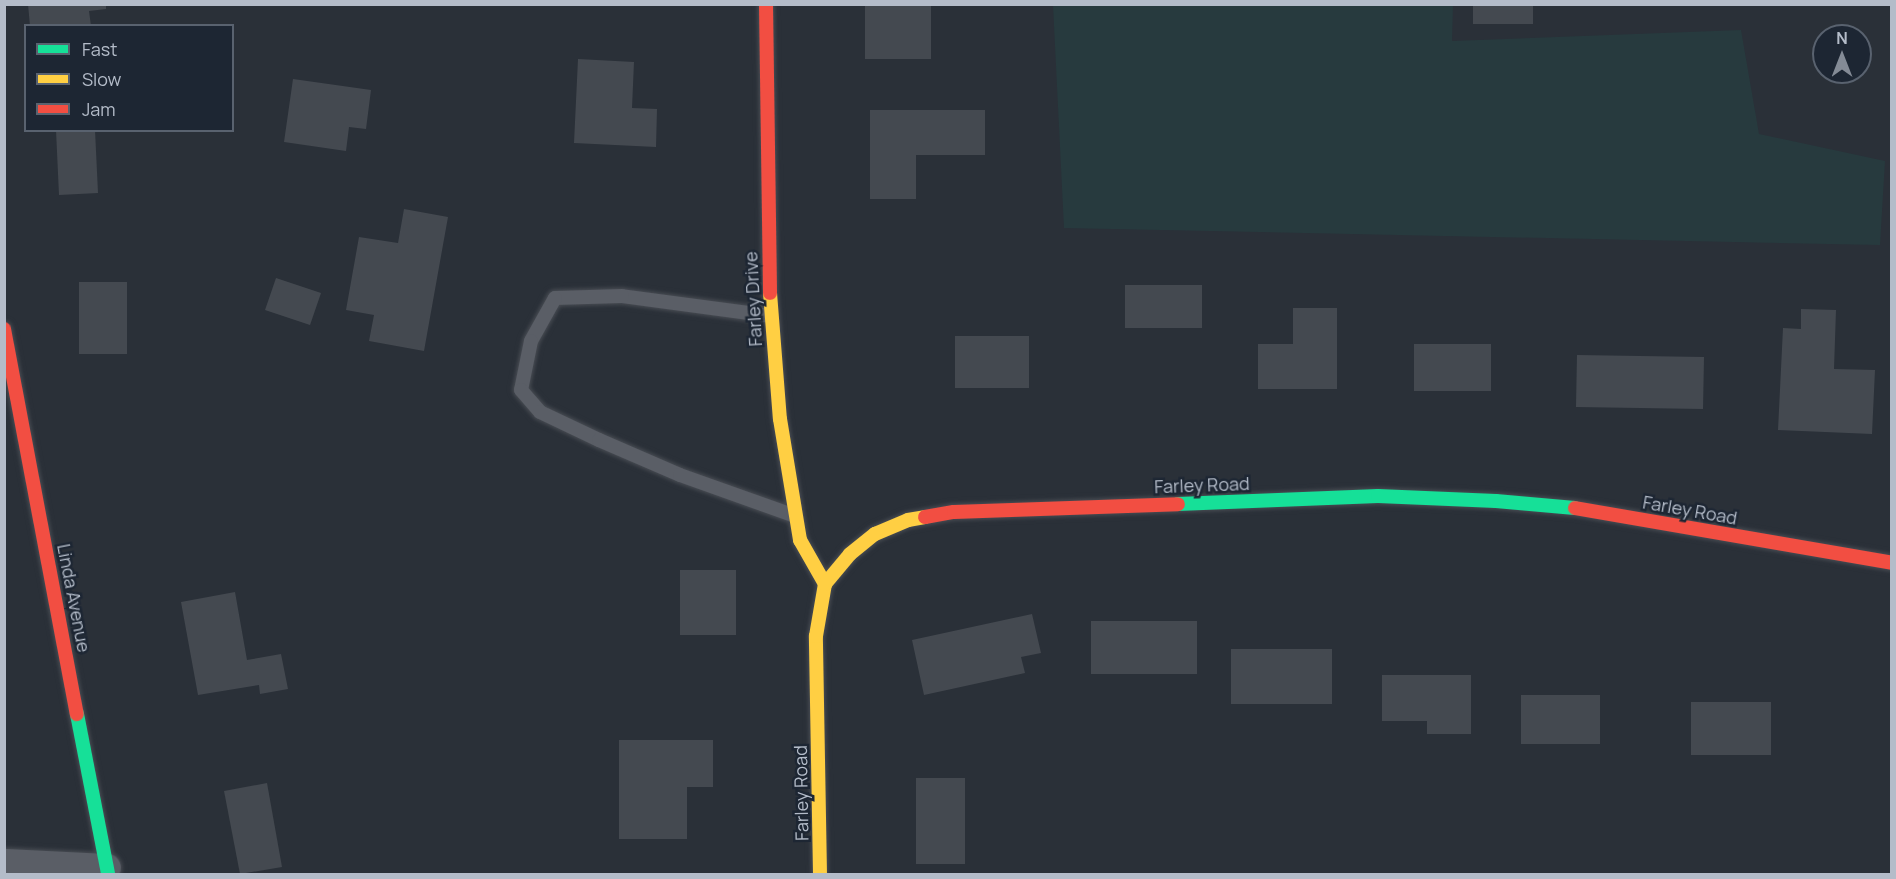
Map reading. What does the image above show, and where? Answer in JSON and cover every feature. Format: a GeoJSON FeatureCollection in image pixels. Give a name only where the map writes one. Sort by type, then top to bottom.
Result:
{"type":"FeatureCollection","features":[{"type":"Feature","properties":{"kind":"street","name":"Farley Drive"},"geometry":{"type":"LineString","coordinates":[[766,4],[766,149],[771,316],[780,418],[800,540],[825,584]]}},
{"type":"Feature","properties":{"kind":"street","name":"Linda Avenue"},"geometry":{"type":"LineString","coordinates":[[4,329],[107,871]]}},
{"type":"Feature","properties":{"kind":"street","name":"Farley Road"},"geometry":{"type":"LineString","coordinates":[[820,874],[816,636],[825,584],[850,554],[875,534],[908,520],[954,512],[1378,496],[1563,506],[1892,563]]}},
{"type":"Feature","properties":{"kind":"street"},"geometry":{"type":"LineString","coordinates":[[4,862],[107,871]]}},
{"type":"Feature","properties":{"kind":"lane"},"geometry":{"type":"LineString","coordinates":[[771,316],[622,296],[555,298],[531,341],[521,390],[540,411],[599,440],[680,475],[795,516]]}},
{"type":"Feature","properties":{"kind":"green space"},"geometry":{"type":"Polygon","coordinates":[[[1053,5],[1453,5],[1452,41],[1741,30],[1759,134],[1885,161],[1880,245],[1064,228],[1053,5]]]}},
{"type":"Feature","properties":{"kind":"building"},"geometry":{"type":"Polygon","coordinates":[[[28,4],[106,4],[106,9],[89,11],[91,24],[30,24],[28,4]]]}},
{"type":"Feature","properties":{"kind":"building"},"geometry":{"type":"Polygon","coordinates":[[[865,4],[931,4],[931,59],[865,59],[865,4]]]}},
{"type":"Feature","properties":{"kind":"building"},"geometry":{"type":"Polygon","coordinates":[[[1473,4],[1533,4],[1533,24],[1473,24],[1473,4]]]}},
{"type":"Feature","properties":{"kind":"building"},"geometry":{"type":"Polygon","coordinates":[[[578,59],[634,62],[632,108],[657,109],[656,147],[574,143],[578,59]]]}},
{"type":"Feature","properties":{"kind":"building"},"geometry":{"type":"Polygon","coordinates":[[[293,79],[371,90],[366,129],[349,127],[346,151],[284,142],[293,79]]]}},
{"type":"Feature","properties":{"kind":"building"},"geometry":{"type":"Polygon","coordinates":[[[870,110],[985,110],[985,155],[916,155],[916,199],[870,199],[870,110]]]}},
{"type":"Feature","properties":{"kind":"building"},"geometry":{"type":"Polygon","coordinates":[[[56,132],[95,132],[98,193],[59,195],[56,132]]]}},
{"type":"Feature","properties":{"kind":"building"},"geometry":{"type":"Polygon","coordinates":[[[404,209],[448,217],[424,351],[369,341],[374,315],[346,310],[359,237],[398,243],[404,209]]]}},
{"type":"Feature","properties":{"kind":"building"},"geometry":{"type":"Polygon","coordinates":[[[276,278],[321,293],[310,325],[265,310],[276,278]]]}},
{"type":"Feature","properties":{"kind":"building"},"geometry":{"type":"Polygon","coordinates":[[[79,282],[127,282],[127,354],[79,354],[79,282]]]}},
{"type":"Feature","properties":{"kind":"building"},"geometry":{"type":"Polygon","coordinates":[[[1125,285],[1202,285],[1202,328],[1125,328],[1125,285]]]}},
{"type":"Feature","properties":{"kind":"building"},"geometry":{"type":"Polygon","coordinates":[[[1293,308],[1337,308],[1337,389],[1258,389],[1258,344],[1293,344],[1293,308]]]}},
{"type":"Feature","properties":{"kind":"building"},"geometry":{"type":"Polygon","coordinates":[[[1801,309],[1836,310],[1834,369],[1875,370],[1872,434],[1778,430],[1783,328],[1801,329],[1801,309]]]}},
{"type":"Feature","properties":{"kind":"building"},"geometry":{"type":"Polygon","coordinates":[[[955,336],[1029,336],[1029,388],[955,388],[955,336]]]}},
{"type":"Feature","properties":{"kind":"building"},"geometry":{"type":"Polygon","coordinates":[[[1414,344],[1491,344],[1491,391],[1414,391],[1414,344]]]}},
{"type":"Feature","properties":{"kind":"building"},"geometry":{"type":"Polygon","coordinates":[[[1577,355],[1704,357],[1703,409],[1576,407],[1577,355]]]}},
{"type":"Feature","properties":{"kind":"building"},"geometry":{"type":"Polygon","coordinates":[[[680,570],[736,570],[736,635],[680,635],[680,570]]]}},
{"type":"Feature","properties":{"kind":"building"},"geometry":{"type":"Polygon","coordinates":[[[235,592],[247,660],[281,654],[288,689],[260,694],[259,685],[198,695],[181,602],[235,592]]]}},
{"type":"Feature","properties":{"kind":"building"},"geometry":{"type":"Polygon","coordinates":[[[1032,614],[1041,653],[1021,657],[1025,673],[924,695],[912,640],[1032,614]]]}},
{"type":"Feature","properties":{"kind":"building"},"geometry":{"type":"Polygon","coordinates":[[[1091,621],[1197,621],[1197,674],[1091,674],[1091,621]]]}},
{"type":"Feature","properties":{"kind":"building"},"geometry":{"type":"Polygon","coordinates":[[[1231,649],[1332,649],[1332,704],[1231,704],[1231,649]]]}},
{"type":"Feature","properties":{"kind":"building"},"geometry":{"type":"Polygon","coordinates":[[[1382,675],[1471,675],[1471,734],[1427,734],[1427,721],[1382,721],[1382,675]]]}},
{"type":"Feature","properties":{"kind":"building"},"geometry":{"type":"Polygon","coordinates":[[[1521,695],[1600,695],[1600,744],[1521,744],[1521,695]]]}},
{"type":"Feature","properties":{"kind":"building"},"geometry":{"type":"Polygon","coordinates":[[[1691,702],[1771,702],[1771,755],[1691,755],[1691,702]]]}},
{"type":"Feature","properties":{"kind":"building"},"geometry":{"type":"Polygon","coordinates":[[[619,740],[713,740],[713,787],[687,787],[687,839],[619,839],[619,740]]]}},
{"type":"Feature","properties":{"kind":"building"},"geometry":{"type":"Polygon","coordinates":[[[916,778],[965,778],[965,864],[916,864],[916,778]]]}},
{"type":"Feature","properties":{"kind":"building"},"geometry":{"type":"Polygon","coordinates":[[[267,783],[282,867],[240,874],[224,791],[267,783]]]}},
{"type":"Feature","properties":{"kind":"traffic: fast"},"geometry":{"type":"LineString","coordinates":[[1178,504],[1378,496],[1496,501],[1575,508]]}},
{"type":"Feature","properties":{"kind":"traffic: fast"},"geometry":{"type":"LineString","coordinates":[[77,714],[108,874]]}},
{"type":"Feature","properties":{"kind":"traffic: slow"},"geometry":{"type":"LineString","coordinates":[[770,293],[780,419],[800,540],[825,584]]}},
{"type":"Feature","properties":{"kind":"traffic: slow"},"geometry":{"type":"LineString","coordinates":[[820,874],[816,636],[825,584],[850,554],[875,534],[908,520],[925,517]]}},
{"type":"Feature","properties":{"kind":"traffic: jam"},"geometry":{"type":"LineString","coordinates":[[766,4],[770,293]]}},
{"type":"Feature","properties":{"kind":"traffic: jam"},"geometry":{"type":"LineString","coordinates":[[4,329],[77,714]]}},
{"type":"Feature","properties":{"kind":"traffic: jam"},"geometry":{"type":"LineString","coordinates":[[925,517],[954,512],[1178,504]]}},
{"type":"Feature","properties":{"kind":"traffic: jam"},"geometry":{"type":"LineString","coordinates":[[1575,508],[1892,563]]}}]}
